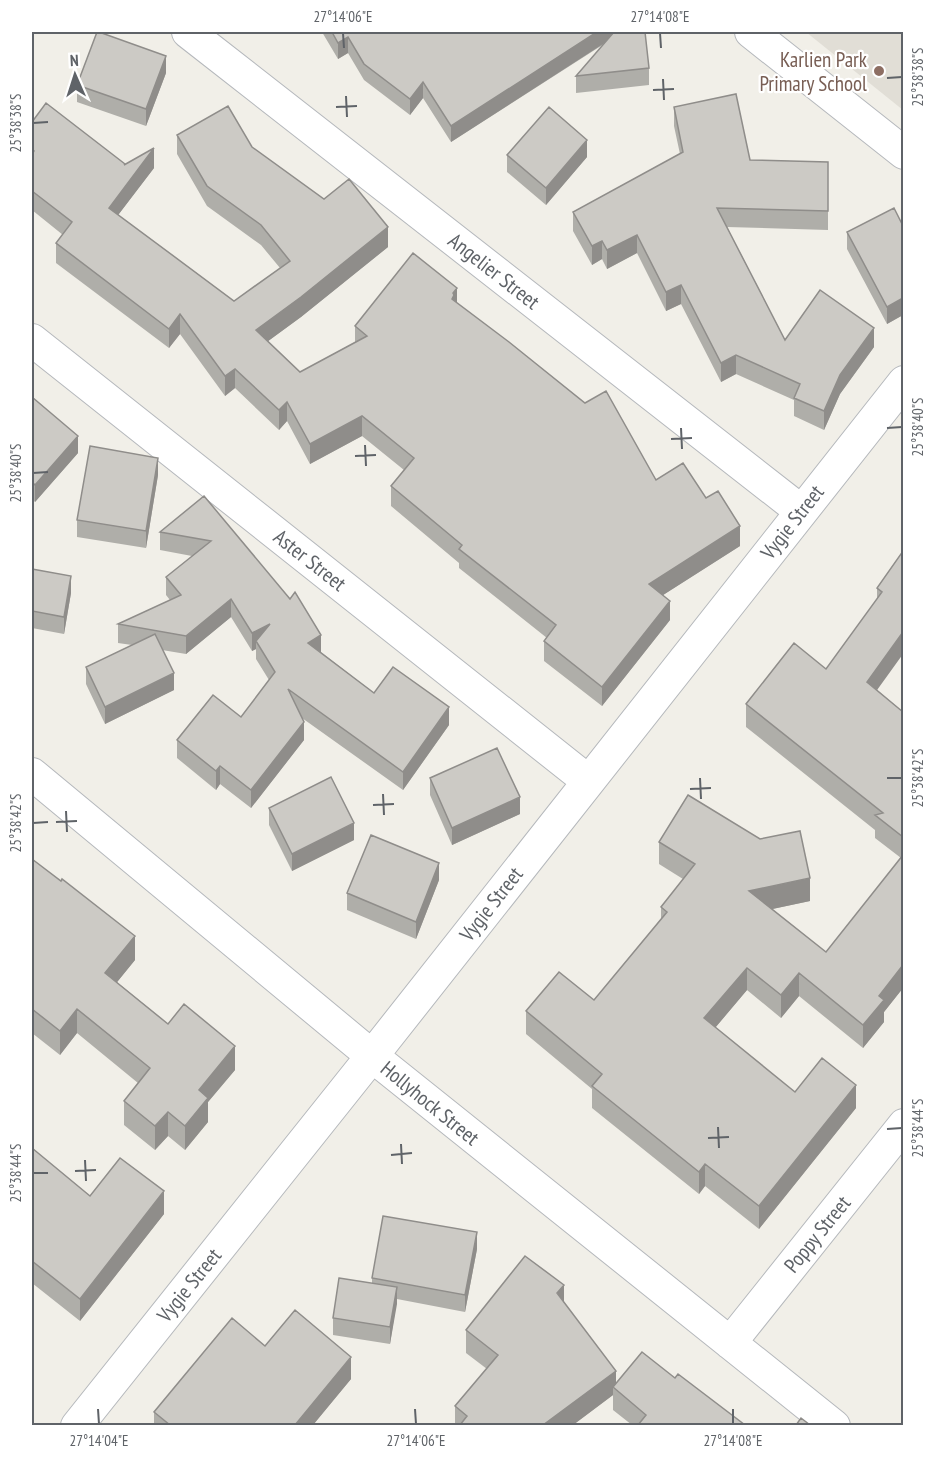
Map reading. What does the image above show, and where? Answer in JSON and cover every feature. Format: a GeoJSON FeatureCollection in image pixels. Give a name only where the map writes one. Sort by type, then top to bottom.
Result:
{"type":"FeatureCollection","features":[{"type":"Feature","properties":{"kind":"street","name":"Angelier Street"},"geometry":{"type":"LineString","coordinates":[[188,32],[801,511]]}},
{"type":"Feature","properties":{"kind":"street"},"geometry":{"type":"LineString","coordinates":[[751,32],[903,153]]}},
{"type":"Feature","properties":{"kind":"street","name":"Aster Street"},"geometry":{"type":"LineString","coordinates":[[32,340],[588,781]]}},
{"type":"Feature","properties":{"kind":"street","name":"Vygie Street"},"geometry":{"type":"LineString","coordinates":[[77,1425],[372,1056],[903,382]]}},
{"type":"Feature","properties":{"kind":"street","name":"Hollyhock Street"},"geometry":{"type":"LineString","coordinates":[[32,774],[372,1056],[834,1425]]}},
{"type":"Feature","properties":{"kind":"street","name":"Poppy Street"},"geometry":{"type":"LineString","coordinates":[[730,1342],[903,1125]]}},
{"type":"Feature","properties":{"kind":"shaded area","name":"Karlien Park Primary School"},"geometry":{"type":"Polygon","coordinates":[[[806,32],[903,32],[903,110],[806,32]]]}},
{"type":"Feature","properties":{"kind":"building"},"geometry":{"type":"Polygon","coordinates":[[[97,32],[166,56],[146,109],[77,85],[97,32]]]}},
{"type":"Feature","properties":{"kind":"building"},"geometry":{"type":"Polygon","coordinates":[[[332,32],[597,32],[451,126],[423,82],[410,99],[364,64],[348,37],[338,43],[332,32]]]}},
{"type":"Feature","properties":{"kind":"building"},"geometry":{"type":"Polygon","coordinates":[[[614,32],[645,32],[649,68],[576,76],[614,32]]]}},
{"type":"Feature","properties":{"kind":"building"},"geometry":{"type":"Polygon","coordinates":[[[736,94],[750,160],[828,162],[828,211],[717,208],[785,340],[820,290],[874,328],[840,375],[824,411],[794,398],[800,384],[736,355],[721,363],[681,285],[666,292],[637,235],[607,250],[602,241],[592,246],[573,212],[683,152],[674,107],[736,94]]]}},
{"type":"Feature","properties":{"kind":"building"},"geometry":{"type":"Polygon","coordinates":[[[46,103],[124,165],[154,148],[109,208],[234,301],[290,261],[261,225],[207,186],[177,135],[228,106],[252,147],[324,199],[349,179],[388,227],[256,330],[300,372],[367,336],[355,326],[413,253],[457,288],[452,299],[585,403],[606,391],[656,480],[683,463],[706,498],[718,491],[740,526],[649,584],[670,601],[602,687],[544,641],[556,625],[459,549],[462,545],[391,486],[414,458],[362,416],[310,444],[287,402],[279,410],[235,369],[225,376],[180,314],[169,329],[56,243],[72,222],[32,191],[34,151],[32,149],[32,122],[46,103]]]}},
{"type":"Feature","properties":{"kind":"building"},"geometry":{"type":"Polygon","coordinates":[[[549,107],[587,140],[546,188],[507,155],[549,107]]]}},
{"type":"Feature","properties":{"kind":"building"},"geometry":{"type":"Polygon","coordinates":[[[894,208],[903,226],[903,298],[887,307],[847,232],[894,208]]]}},
{"type":"Feature","properties":{"kind":"building"},"geometry":{"type":"Polygon","coordinates":[[[32,397],[78,436],[35,485],[32,482],[32,397]]]}},
{"type":"Feature","properties":{"kind":"building"},"geometry":{"type":"Polygon","coordinates":[[[90,446],[158,458],[146,531],[77,520],[90,446]]]}},
{"type":"Feature","properties":{"kind":"building"},"geometry":{"type":"Polygon","coordinates":[[[204,496],[290,599],[295,592],[321,635],[308,643],[374,693],[393,667],[449,707],[403,772],[288,689],[304,722],[251,790],[220,766],[216,771],[177,740],[213,695],[241,717],[275,672],[256,641],[270,624],[252,633],[231,599],[186,636],[118,624],[181,595],[166,577],[211,541],[160,532],[204,496]]]}},
{"type":"Feature","properties":{"kind":"building"},"geometry":{"type":"Polygon","coordinates":[[[903,551],[903,632],[867,682],[903,712],[903,837],[875,815],[883,813],[746,704],[794,643],[826,669],[882,592],[877,588],[903,551]]]}},
{"type":"Feature","properties":{"kind":"building"},"geometry":{"type":"Polygon","coordinates":[[[32,569],[71,576],[64,617],[32,611],[32,569]]]}},
{"type":"Feature","properties":{"kind":"building"},"geometry":{"type":"Polygon","coordinates":[[[155,634],[174,673],[105,707],[86,667],[155,634]]]}},
{"type":"Feature","properties":{"kind":"building"},"geometry":{"type":"Polygon","coordinates":[[[497,748],[520,797],[452,828],[430,778],[497,748]]]}},
{"type":"Feature","properties":{"kind":"building"},"geometry":{"type":"Polygon","coordinates":[[[331,777],[354,823],[292,854],[269,808],[331,777]]]}},
{"type":"Feature","properties":{"kind":"building"},"geometry":{"type":"Polygon","coordinates":[[[688,795],[760,839],[800,831],[810,878],[749,891],[826,952],[903,855],[903,965],[879,996],[884,1000],[863,1025],[799,973],[781,995],[747,968],[704,1018],[795,1092],[822,1058],[856,1085],[759,1206],[705,1164],[699,1172],[592,1086],[602,1074],[526,1011],[559,972],[594,1000],[667,912],[661,907],[695,864],[659,842],[688,795]]]}},
{"type":"Feature","properties":{"kind":"building"},"geometry":{"type":"Polygon","coordinates":[[[371,835],[439,863],[416,922],[347,893],[371,835]]]}},
{"type":"Feature","properties":{"kind":"building"},"geometry":{"type":"Polygon","coordinates":[[[32,859],[61,881],[62,879],[135,936],[105,973],[168,1024],[184,1004],[235,1046],[199,1090],[208,1098],[185,1126],[168,1112],[155,1126],[124,1101],[150,1068],[77,1009],[60,1031],[32,1009],[32,859]]]}},
{"type":"Feature","properties":{"kind":"building"},"geometry":{"type":"Polygon","coordinates":[[[32,1148],[90,1196],[120,1158],[164,1191],[80,1299],[32,1261],[32,1148]]]}},
{"type":"Feature","properties":{"kind":"building"},"geometry":{"type":"Polygon","coordinates":[[[383,1216],[477,1232],[465,1295],[372,1278],[383,1216]]]}},
{"type":"Feature","properties":{"kind":"building"},"geometry":{"type":"Polygon","coordinates":[[[525,1256],[564,1285],[557,1293],[616,1371],[543,1425],[460,1425],[467,1416],[455,1406],[498,1355],[466,1330],[525,1256]]]}},
{"type":"Feature","properties":{"kind":"building"},"geometry":{"type":"Polygon","coordinates":[[[339,1278],[397,1287],[390,1327],[333,1318],[339,1278]]]}},
{"type":"Feature","properties":{"kind":"building"},"geometry":{"type":"Polygon","coordinates":[[[295,1310],[351,1357],[295,1425],[170,1425],[154,1412],[232,1318],[265,1346],[295,1310]]]}},
{"type":"Feature","properties":{"kind":"building"},"geometry":{"type":"Polygon","coordinates":[[[642,1352],[675,1378],[678,1374],[745,1425],[638,1425],[646,1415],[613,1387],[642,1352]]]}},
{"type":"Feature","properties":{"kind":"building"},"geometry":{"type":"Polygon","coordinates":[[[801,1418],[810,1425],[796,1425],[801,1418]]]}},
{"type":"Feature","properties":{"kind":"place","name":"Karlien Park Primary School"},"geometry":{"type":"Point","coordinates":[879,71]}}]}
